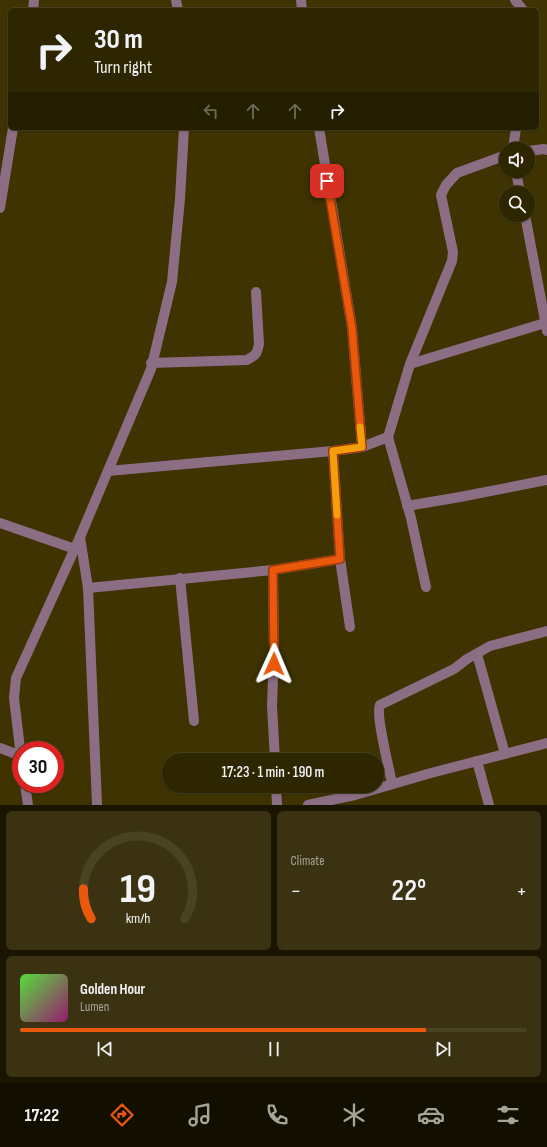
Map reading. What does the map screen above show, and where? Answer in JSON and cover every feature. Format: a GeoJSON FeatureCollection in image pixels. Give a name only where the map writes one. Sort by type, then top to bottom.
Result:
{"type":"FeatureCollection","features":[{"type":"Feature","properties":{"kind":"street"},"geometry":{"type":"LineString","coordinates":[[515,0],[521,8]]}},
{"type":"Feature","properties":{"kind":"street"},"geometry":{"type":"LineString","coordinates":[[0,208],[1,193],[13,130]]}},
{"type":"Feature","properties":{"kind":"street"},"geometry":{"type":"LineString","coordinates":[[19,741],[14,698],[16,678],[75,550],[151,369],[172,282],[180,199],[184,130]]}},
{"type":"Feature","properties":{"kind":"street"},"geometry":{"type":"LineString","coordinates":[[319,130],[352,328],[362,447]]}},
{"type":"Feature","properties":{"kind":"street"},"geometry":{"type":"LineString","coordinates":[[514,142],[516,130]]}},
{"type":"Feature","properties":{"kind":"street"},"geometry":{"type":"LineString","coordinates":[[535,150],[547,150]]}},
{"type":"Feature","properties":{"kind":"street"},"geometry":{"type":"LineString","coordinates":[[426,587],[407,506],[388,438],[410,364],[452,261],[453,252],[441,195],[446,185],[457,173],[499,158]]}},
{"type":"Feature","properties":{"kind":"street"},"geometry":{"type":"LineString","coordinates":[[410,364],[546,327],[526,222]]}},
{"type":"Feature","properties":{"kind":"street"},"geometry":{"type":"LineString","coordinates":[[152,363],[247,360],[255,356],[259,344],[256,292]]}},
{"type":"Feature","properties":{"kind":"street"},"geometry":{"type":"LineString","coordinates":[[108,471],[333,451],[362,447],[388,438]]}},
{"type":"Feature","properties":{"kind":"street"},"geometry":{"type":"LineString","coordinates":[[333,451],[340,559],[350,627]]}},
{"type":"Feature","properties":{"kind":"street"},"geometry":{"type":"LineString","coordinates":[[407,506],[547,480]]}},
{"type":"Feature","properties":{"kind":"street"},"geometry":{"type":"LineString","coordinates":[[0,523],[75,550]]}},
{"type":"Feature","properties":{"kind":"street"},"geometry":{"type":"LineString","coordinates":[[80,538],[88,588],[97,805]]}},
{"type":"Feature","properties":{"kind":"street"},"geometry":{"type":"LineString","coordinates":[[88,588],[273,570],[340,559]]}},
{"type":"Feature","properties":{"kind":"street"},"geometry":{"type":"LineString","coordinates":[[273,570],[274,650],[272,706],[275,753]]}},
{"type":"Feature","properties":{"kind":"street"},"geometry":{"type":"LineString","coordinates":[[180,578],[194,721]]}},
{"type":"Feature","properties":{"kind":"street"},"geometry":{"type":"LineString","coordinates":[[392,784],[380,722],[379,707],[383,702],[454,669],[490,646],[547,631]]}},
{"type":"Feature","properties":{"kind":"street"},"geometry":{"type":"LineString","coordinates":[[476,654],[505,754]]}},
{"type":"Feature","properties":{"kind":"street"},"geometry":{"type":"LineString","coordinates":[[308,805],[355,795],[547,743]]}},
{"type":"Feature","properties":{"kind":"street"},"geometry":{"type":"LineString","coordinates":[[0,748],[12,753]]}},
{"type":"Feature","properties":{"kind":"street"},"geometry":{"type":"LineString","coordinates":[[478,761],[488,805]]}},
{"type":"Feature","properties":{"kind":"street"},"geometry":{"type":"LineString","coordinates":[[26,793],[28,805]]}},
{"type":"Feature","properties":{"kind":"street"},"geometry":{"type":"LineString","coordinates":[[276,793],[277,805]]}},
{"type":"Feature","properties":{"kind":"slow traffic"},"geometry":{"type":"LineString","coordinates":[[337,515],[333,451],[362,447],[360,427]]}},
{"type":"Feature","properties":{"kind":"route"},"geometry":{"type":"LineString","coordinates":[[274,664],[273,570],[340,559],[333,451],[362,447],[352,328],[327,181]]}}]}
